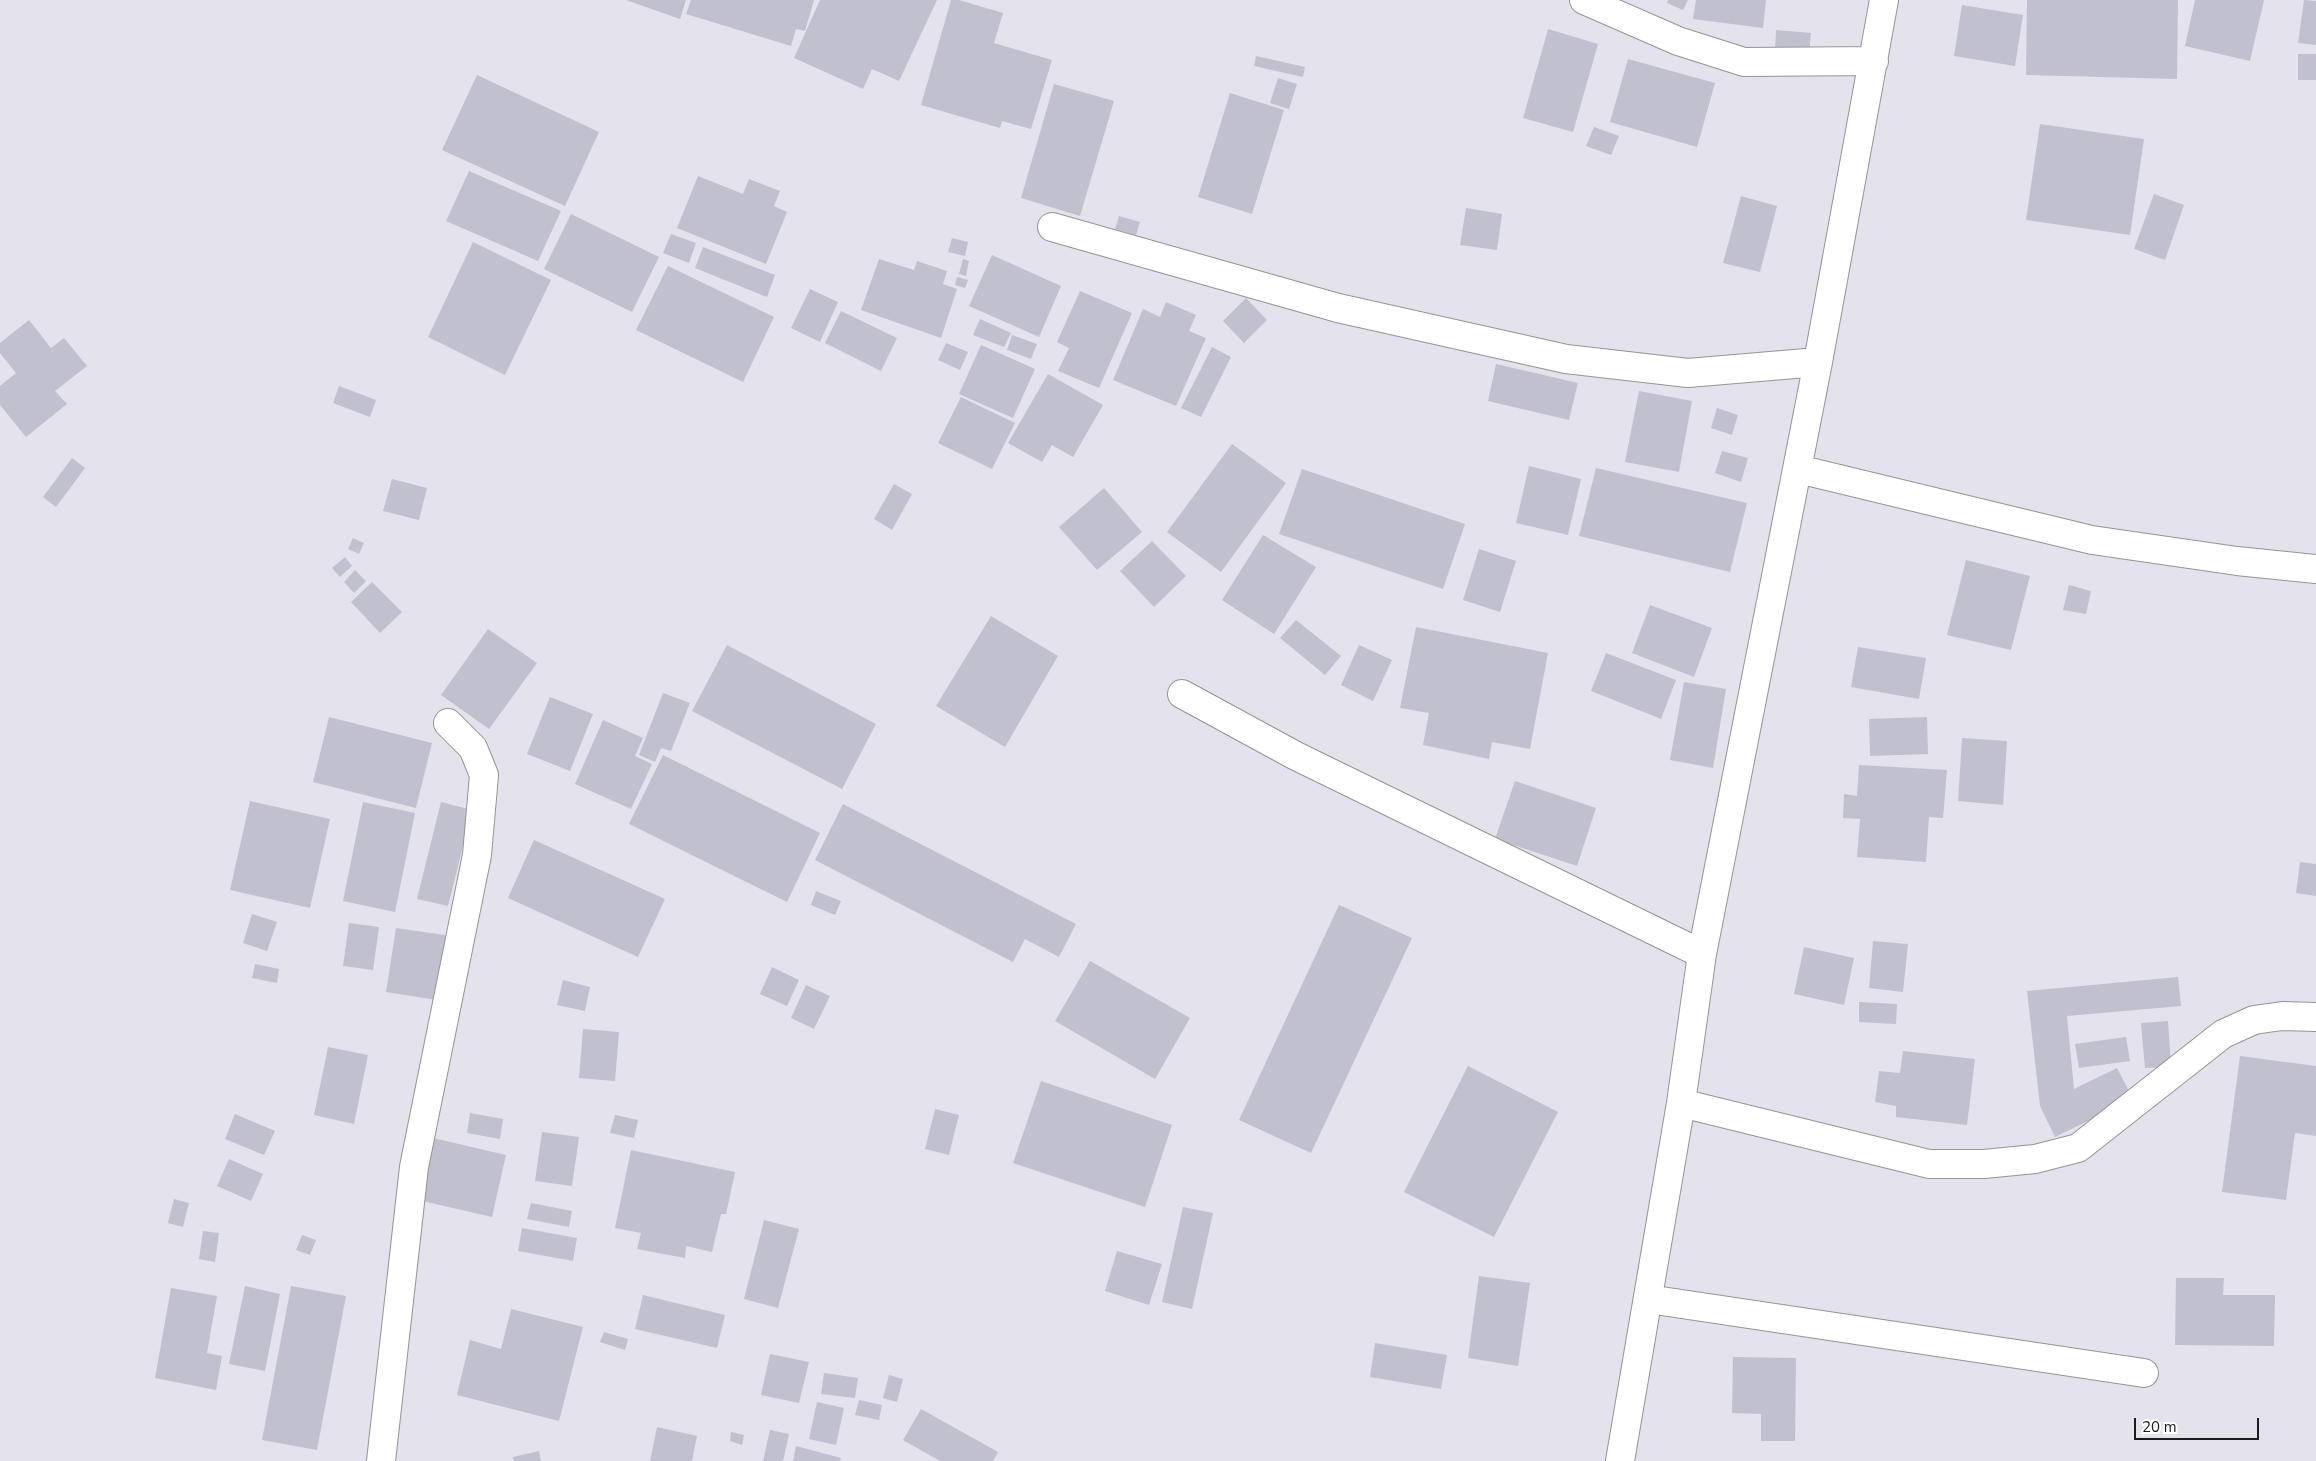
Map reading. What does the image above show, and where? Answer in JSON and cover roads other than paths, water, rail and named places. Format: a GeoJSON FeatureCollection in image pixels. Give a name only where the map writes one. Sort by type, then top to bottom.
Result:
{"type":"FeatureCollection","features":[{"type":"Feature","properties":{"kind":"street"},"geometry":{"type":"LineString","coordinates":[[1584,0],[1678,41],[1744,62],[1874,60]]}},
{"type":"Feature","properties":{"kind":"street"},"geometry":{"type":"LineString","coordinates":[[1620,1461],[1681,1103],[1702,954],[1798,469],[1884,0]]}},
{"type":"Feature","properties":{"kind":"street"},"geometry":{"type":"LineString","coordinates":[[1052,227],[1338,308],[1566,359],[1688,372],[1818,362]]}},
{"type":"Feature","properties":{"kind":"street"},"geometry":{"type":"LineString","coordinates":[[1798,469],[2092,540],[2237,561],[2316,569]]}},
{"type":"Feature","properties":{"kind":"street"},"geometry":{"type":"LineString","coordinates":[[1182,694],[1296,756],[1702,954]]}},
{"type":"Feature","properties":{"kind":"street"},"geometry":{"type":"LineString","coordinates":[[381,1461],[414,1166],[477,855],[484,775],[473,748],[448,723]]}},
{"type":"Feature","properties":{"kind":"street"},"geometry":{"type":"LineString","coordinates":[[1681,1103],[1930,1164],[1984,1164],[2035,1159],[2078,1148],[2223,1034],[2254,1020],[2282,1016],[2316,1017]]}},
{"type":"Feature","properties":{"kind":"street"},"geometry":{"type":"LineString","coordinates":[[1648,1299],[2144,1373]]}}]}
